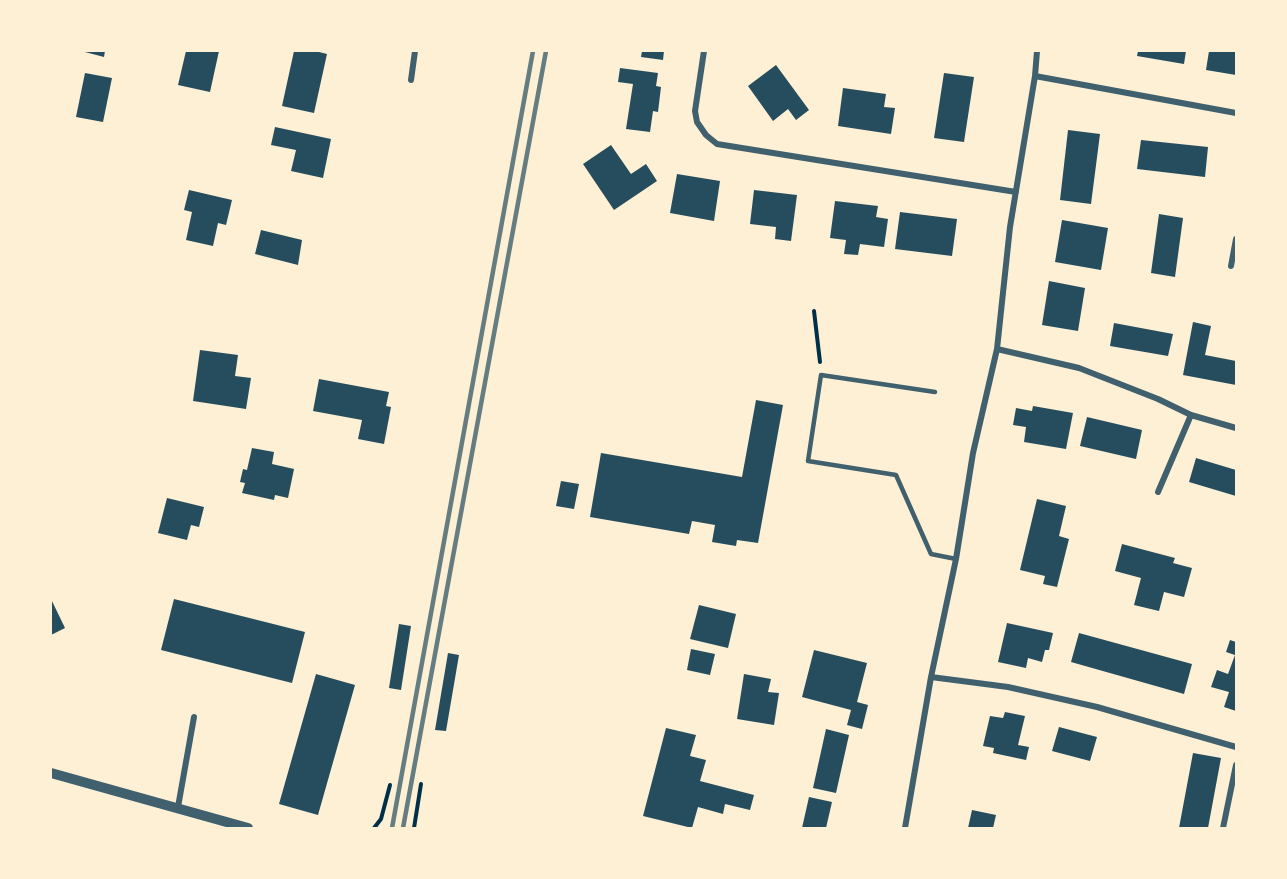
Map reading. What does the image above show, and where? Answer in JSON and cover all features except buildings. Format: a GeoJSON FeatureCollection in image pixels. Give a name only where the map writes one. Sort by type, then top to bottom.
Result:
{"type":"FeatureCollection","features":[{"type":"Feature","properties":{"kind":"street"},"geometry":{"type":"LineString","coordinates":[[411,80],[415,51]]}},
{"type":"Feature","properties":{"kind":"street"},"geometry":{"type":"LineString","coordinates":[[704,51],[695,111],[697,122],[706,135],[717,144],[1016,192]]}},
{"type":"Feature","properties":{"kind":"street"},"geometry":{"type":"LineString","coordinates":[[904,828],[931,677],[956,559],[973,453],[997,349],[1016,192],[1037,51]]}},
{"type":"Feature","properties":{"kind":"street"},"geometry":{"type":"LineString","coordinates":[[1035,76],[1236,113]]}},
{"type":"Feature","properties":{"kind":"street"},"geometry":{"type":"LineString","coordinates":[[1231,266],[1236,238]]}},
{"type":"Feature","properties":{"kind":"street"},"geometry":{"type":"LineString","coordinates":[[997,349],[1079,368],[1158,399],[1191,415],[1236,428]]}},
{"type":"Feature","properties":{"kind":"street"},"geometry":{"type":"LineString","coordinates":[[1158,492],[1191,415]]}},
{"type":"Feature","properties":{"kind":"street"},"geometry":{"type":"LineString","coordinates":[[931,677],[1008,687],[1097,706],[1236,747]]}},
{"type":"Feature","properties":{"kind":"street"},"geometry":{"type":"LineString","coordinates":[[178,807],[194,717]]}},
{"type":"Feature","properties":{"kind":"street"},"geometry":{"type":"LineString","coordinates":[[1223,828],[1236,765]]}},
{"type":"Feature","properties":{"kind":"street"},"geometry":{"type":"LineString","coordinates":[[51,773],[248,828]]}},
{"type":"Feature","properties":{"kind":"lane"},"geometry":{"type":"LineString","coordinates":[[935,392],[821,375],[808,461],[896,475],[931,554],[956,559]]}},
{"type":"Feature","properties":{"kind":"path"},"geometry":{"type":"LineString","coordinates":[[814,311],[821,375]]}},
{"type":"Feature","properties":{"kind":"path"},"geometry":{"type":"LineString","coordinates":[[414,828],[421,784]]}},
{"type":"Feature","properties":{"kind":"path"},"geometry":{"type":"LineString","coordinates":[[374,828],[381,819],[390,785]]}},
{"type":"Feature","properties":{"kind":"railway"},"geometry":{"type":"LineString","coordinates":[[392,828],[533,51]]}},
{"type":"Feature","properties":{"kind":"railway"},"geometry":{"type":"LineString","coordinates":[[403,828],[546,51]]}}]}
